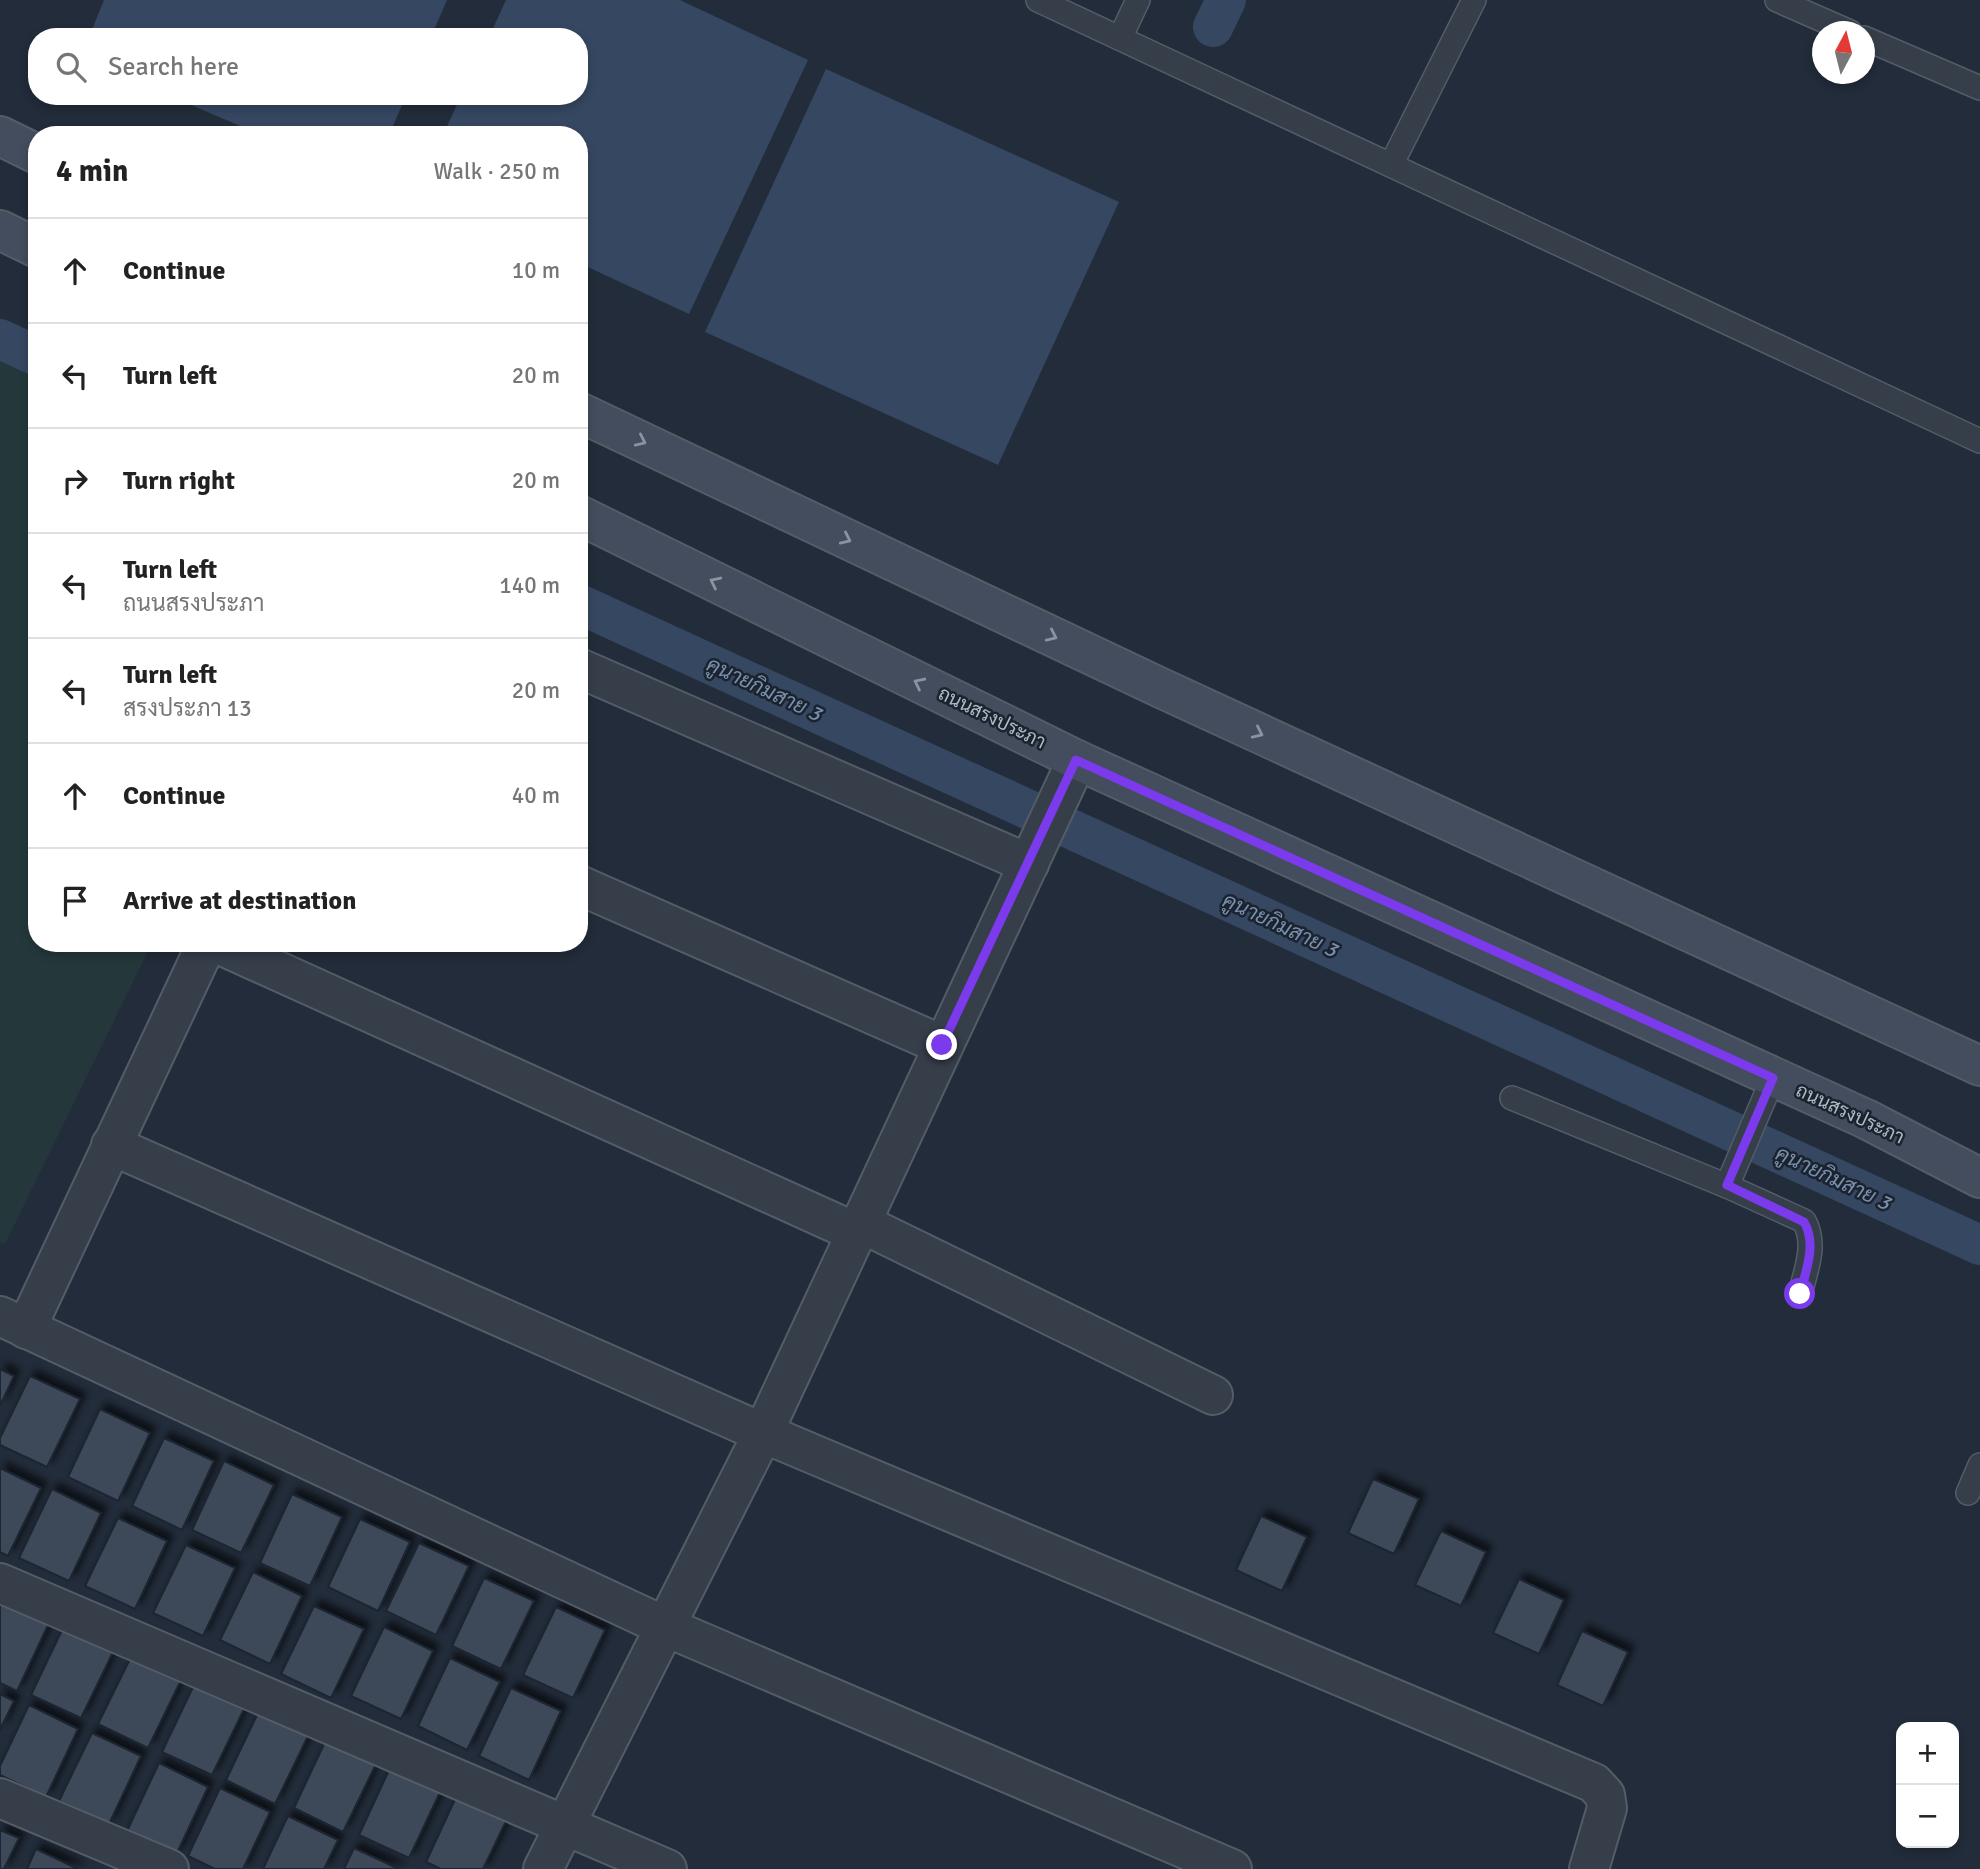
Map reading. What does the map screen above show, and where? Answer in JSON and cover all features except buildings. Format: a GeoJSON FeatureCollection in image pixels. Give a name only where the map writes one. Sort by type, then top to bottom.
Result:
{"type":"FeatureCollection","features":[{"type":"Feature","properties":{"kind":"main road"},"geometry":{"type":"LineString","coordinates":[[0,136],[28,150]]}},
{"type":"Feature","properties":{"kind":"main road"},"geometry":{"type":"LineString","coordinates":[[0,229],[28,243]]}},
{"type":"Feature","properties":{"kind":"main road"},"geometry":{"type":"LineString","coordinates":[[588,416],[1161,688],[1980,1066]]}},
{"type":"Feature","properties":{"kind":"main road","name":"ถนนสรงประภา"},"geometry":{"type":"LineString","coordinates":[[588,520],[1069,777],[1773,1078],[1866,1119],[1980,1178]]}},
{"type":"Feature","properties":{"kind":"street"},"geometry":{"type":"LineString","coordinates":[[588,672],[1033,857]]}},
{"type":"Feature","properties":{"kind":"street"},"geometry":{"type":"LineString","coordinates":[[543,1869],[567,1827],[663,1626],[763,1433],[1069,777]]}},
{"type":"Feature","properties":{"kind":"street"},"geometry":{"type":"LineString","coordinates":[[588,889],[942,1045]]}},
{"type":"Feature","properties":{"kind":"street"},"geometry":{"type":"LineString","coordinates":[[203,952],[110,1145],[13,1323],[663,1626],[1232,1869]]}},
{"type":"Feature","properties":{"kind":"street"},"geometry":{"type":"LineString","coordinates":[[236,952],[859,1228],[1213,1395]]}},
{"type":"Feature","properties":{"kind":"street"},"geometry":{"type":"LineString","coordinates":[[110,1145],[763,1433],[1594,1783],[1605,1795],[1607,1808],[1589,1869]]}},
{"type":"Feature","properties":{"kind":"street"},"geometry":{"type":"LineString","coordinates":[[0,1584],[667,1869]]}},
{"type":"Feature","properties":{"kind":"street"},"geometry":{"type":"LineString","coordinates":[[0,1798],[169,1869]]}},
{"type":"Feature","properties":{"kind":"lane"},"geometry":{"type":"LineString","coordinates":[[1038,0],[1980,441]]}},
{"type":"Feature","properties":{"kind":"lane"},"geometry":{"type":"LineString","coordinates":[[1120,38],[1138,0]]}},
{"type":"Feature","properties":{"kind":"lane"},"geometry":{"type":"LineString","coordinates":[[1391,164],[1474,0]]}},
{"type":"Feature","properties":{"kind":"lane"},"geometry":{"type":"LineString","coordinates":[[1777,0],[1825,21]]}},
{"type":"Feature","properties":{"kind":"lane"},"geometry":{"type":"LineString","coordinates":[[1875,43],[1980,88]]}},
{"type":"Feature","properties":{"kind":"lane"},"geometry":{"type":"LineString","coordinates":[[1727,1185],[1773,1078]]}},
{"type":"Feature","properties":{"kind":"lane"},"geometry":{"type":"LineString","coordinates":[[1512,1098],[1727,1185],[1804,1222],[1809,1231],[1811,1247],[1800,1294]]}},
{"type":"Feature","properties":{"kind":"lane"},"geometry":{"type":"LineString","coordinates":[[1968,1493],[1980,1465]]}},
{"type":"Feature","properties":{"kind":"green space"},"geometry":{"type":"Polygon","coordinates":[[[0,339],[28,352],[28,952],[148,952],[5,1244],[0,1242],[0,339]]]}},
{"type":"Feature","properties":{"kind":"water"},"geometry":{"type":"Polygon","coordinates":[[[104,0],[447,0],[435,28],[93,28],[104,0]]]}},
{"type":"Feature","properties":{"kind":"water"},"geometry":{"type":"Polygon","coordinates":[[[506,0],[680,0],[808,60],[689,314],[588,267],[588,126],[447,126],[457,105],[588,105],[588,28],[493,28],[506,0]]]}},
{"type":"Feature","properties":{"kind":"water"},"geometry":{"type":"Polygon","coordinates":[[[826,69],[1119,202],[998,465],[705,332],[826,69]]]}},
{"type":"Feature","properties":{"kind":"water"},"geometry":{"type":"Polygon","coordinates":[[[191,105],[402,105],[393,126],[240,126],[191,105]]]}},
{"type":"Feature","properties":{"kind":"waterway"},"geometry":{"type":"LineString","coordinates":[[1213,27],[1226,0]]}},
{"type":"Feature","properties":{"kind":"waterway","name":"คูนายกิมสาย 3"},"geometry":{"type":"LineString","coordinates":[[0,339],[28,352]]}},
{"type":"Feature","properties":{"kind":"waterway","name":"คูนายกิมสาย 3"},"geometry":{"type":"LineString","coordinates":[[588,608],[1980,1245]]}},
{"type":"Feature","properties":{"kind":"route"},"geometry":{"type":"LineString","coordinates":[[942,1045],[1037,850],[1076,760],[1773,1078],[1727,1185],[1804,1222],[1809,1231],[1811,1247],[1800,1294]]}}]}
